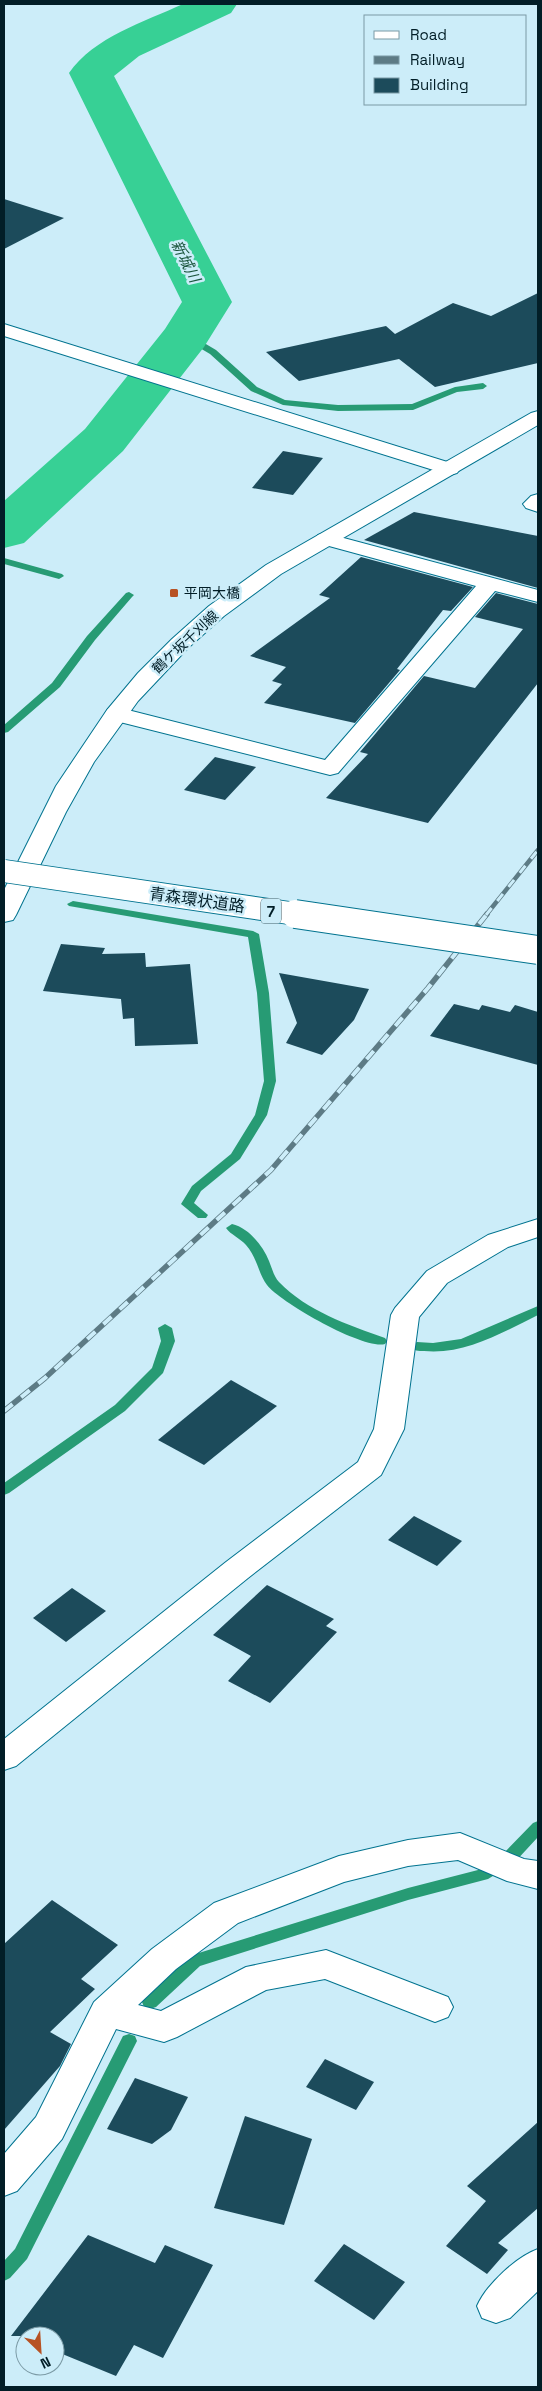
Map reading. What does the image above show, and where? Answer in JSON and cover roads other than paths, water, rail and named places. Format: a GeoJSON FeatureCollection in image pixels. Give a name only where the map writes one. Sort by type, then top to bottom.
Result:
{"type":"FeatureCollection","features":[{"type":"Feature","properties":{"kind":"main road"},"geometry":{"type":"LineString","coordinates":[[4,330],[450,469]]}},
{"type":"Feature","properties":{"kind":"main road","name":"鶴ケ坂千刈線"},"geometry":{"type":"LineString","coordinates":[[4,915],[46,825],[87,754],[116,714],[154,669],[215,613],[254,582],[325,539],[536,420]]}},
{"type":"Feature","properties":{"kind":"main road"},"geometry":{"type":"LineString","coordinates":[[538,500],[533,504],[538,506]]}},
{"type":"Feature","properties":{"kind":"main road"},"geometry":{"type":"LineString","coordinates":[[325,539],[538,596]]}},
{"type":"Feature","properties":{"kind":"main road"},"geometry":{"type":"LineString","coordinates":[[116,714],[330,768],[490,584]]}},
{"type":"Feature","properties":{"kind":"main road","name":"青森環状道路"},"geometry":{"type":"LineString","coordinates":[[4,871],[538,950]]}},
{"type":"Feature","properties":{"kind":"main road"},"geometry":{"type":"LineString","coordinates":[[4,1757],[237,1570],[370,1468],[389,1429],[405,1315],[437,1277],[498,1241],[538,1228]]}},
{"type":"Feature","properties":{"kind":"main road"},"geometry":{"type":"LineString","coordinates":[[4,2180],[48,2128],[107,2012],[164,1959],[226,1913],[339,1870],[408,1852],[471,1851],[529,1873]]}},
{"type":"Feature","properties":{"kind":"main road"},"geometry":{"type":"LineString","coordinates":[[107,2012],[164,2026],[259,1977],[326,1964],[435,2007]]}},
{"type":"Feature","properties":{"kind":"main road"},"geometry":{"type":"LineString","coordinates":[[496,2306],[538,2266]]}},
{"type":"Feature","properties":{"kind":"waterway","name":"新城川"},"geometry":{"type":"LineString","coordinates":[[4,531],[104,440],[186,336],[207,302],[91,73],[124,47],[216,4]]}},
{"type":"Feature","properties":{"kind":"waterway"},"geometry":{"type":"LineString","coordinates":[[186,336],[213,352],[254,389],[283,402],[338,408],[413,407],[455,390],[483,386]]}},
{"type":"Feature","properties":{"kind":"waterway"},"geometry":{"type":"LineString","coordinates":[[4,561],[59,576]]}},
{"type":"Feature","properties":{"kind":"waterway"},"geometry":{"type":"LineString","coordinates":[[4,730],[56,685],[91,638],[129,595]]}},
{"type":"Feature","properties":{"kind":"waterway"},"geometry":{"type":"LineString","coordinates":[[73,904],[253,934],[263,993],[270,1081],[261,1115],[236,1156],[196,1189],[187,1204],[202,1215]]}},
{"type":"Feature","properties":{"kind":"waterway"},"geometry":{"type":"LineString","coordinates":[[232,1228],[250,1241],[260,1254],[272,1283],[300,1306],[344,1328],[380,1341]]}},
{"type":"Feature","properties":{"kind":"waterway"},"geometry":{"type":"LineString","coordinates":[[417,1346],[449,1346],[464,1343],[538,1310]]}},
{"type":"Feature","properties":{"kind":"waterway"},"geometry":{"type":"LineString","coordinates":[[4,1490],[48,1457],[120,1408],[158,1370],[168,1341],[165,1328]]}},
{"type":"Feature","properties":{"kind":"waterway"},"geometry":{"type":"LineString","coordinates":[[150,2002],[195,1961],[408,1894],[482,1875],[508,1859],[538,1827]]}},
{"type":"Feature","properties":{"kind":"waterway"},"geometry":{"type":"LineString","coordinates":[[4,2273],[21,2254],[129,2041]]}},
{"type":"Feature","properties":{"kind":"railway"},"geometry":{"type":"LineString","coordinates":[[486,915],[538,850]]}},
{"type":"Feature","properties":{"kind":"railway"},"geometry":{"type":"LineString","coordinates":[[4,1411],[45,1378],[271,1170],[428,988],[487,914]]}},
{"type":"Feature","properties":{"kind":"place","name":"平岡大橋"},"geometry":{"type":"Point","coordinates":[174,593]}}]}
